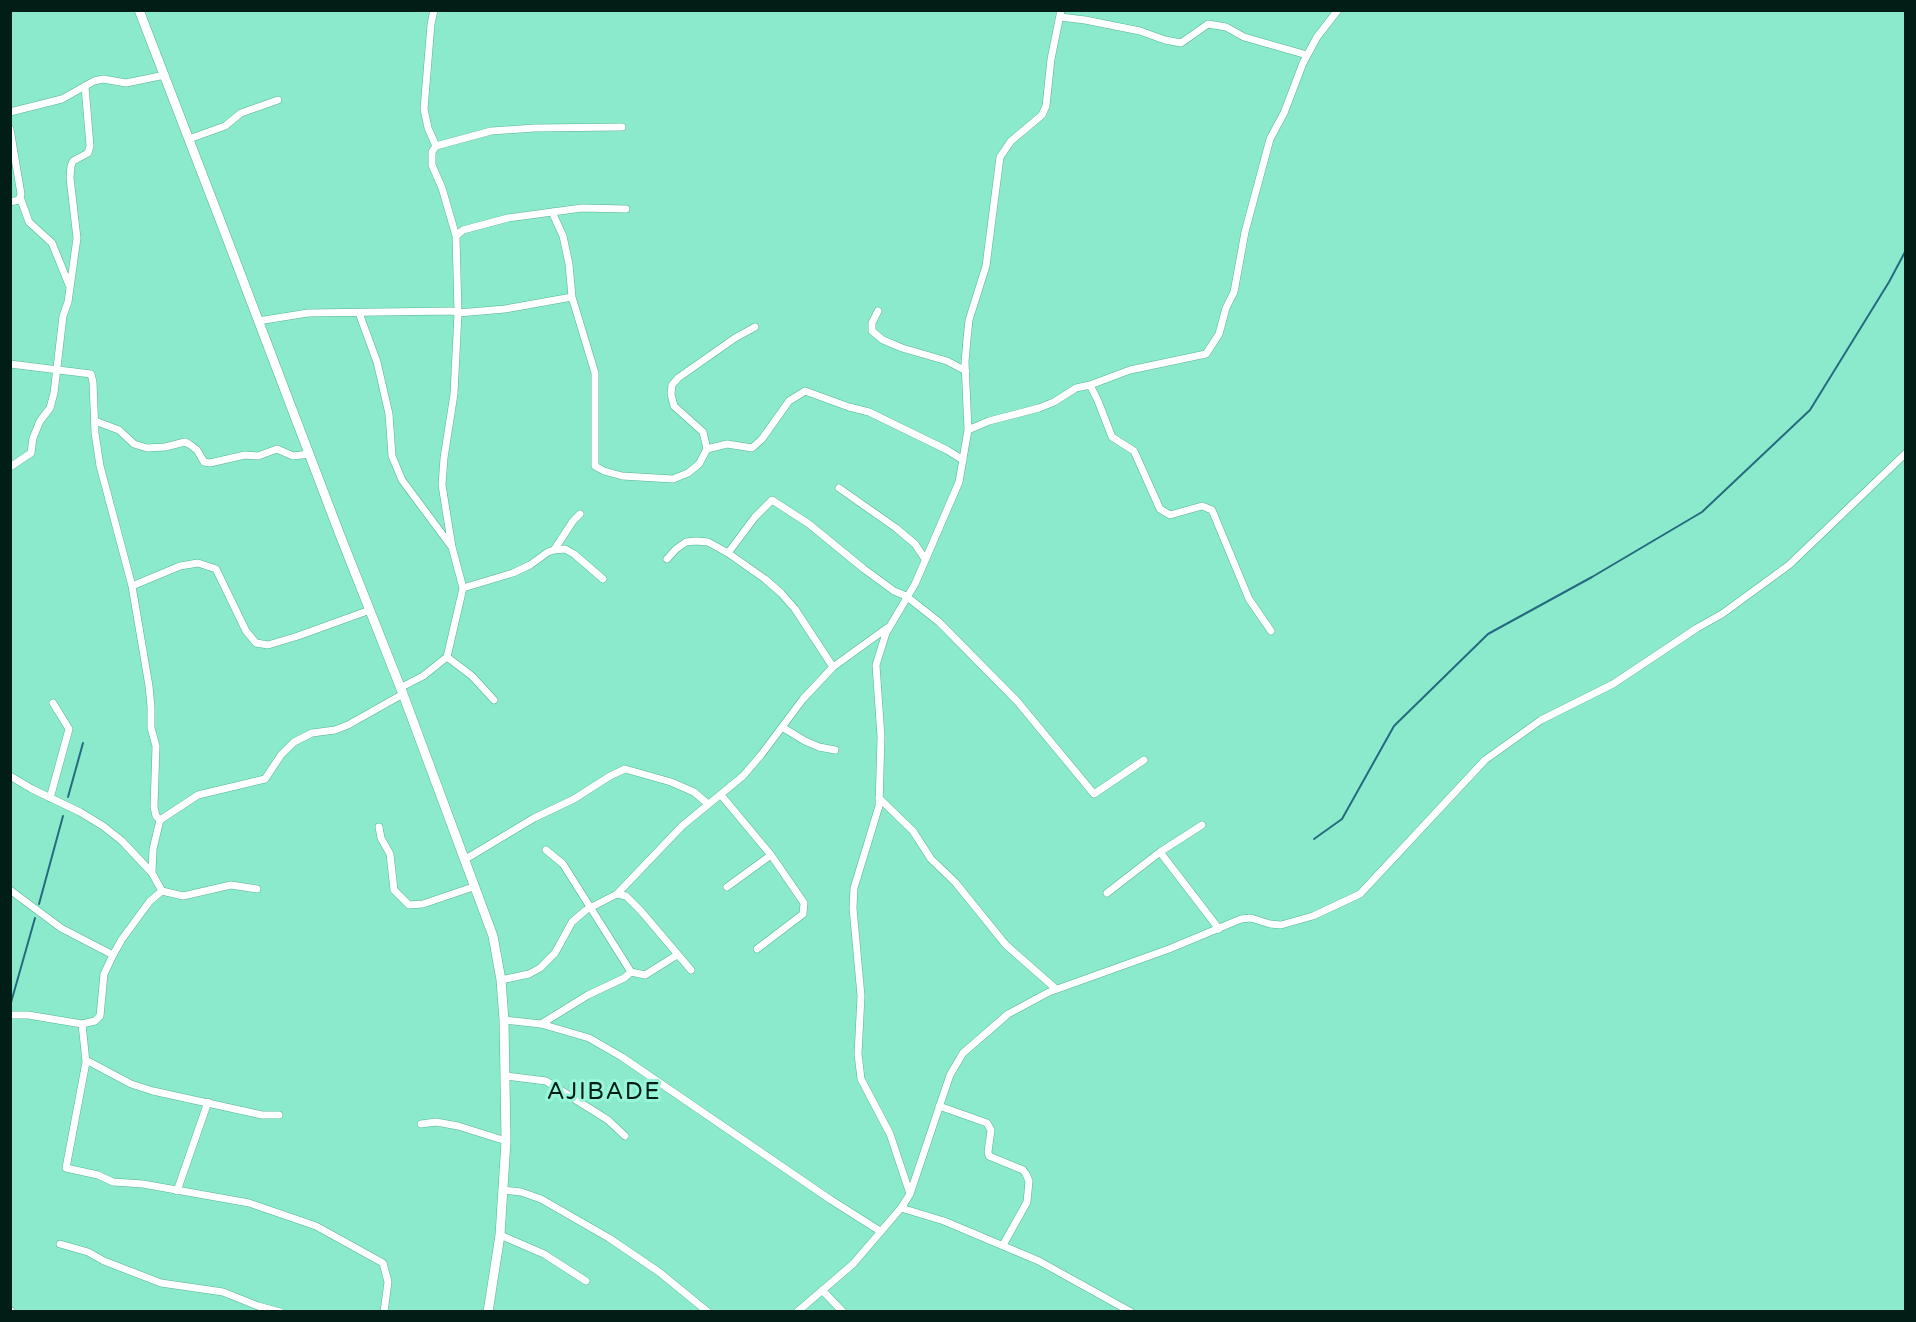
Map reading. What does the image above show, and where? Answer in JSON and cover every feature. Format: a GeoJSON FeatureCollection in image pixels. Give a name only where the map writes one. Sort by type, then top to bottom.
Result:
{"type":"FeatureCollection","features":[{"type":"Feature","properties":{"kind":"main road"},"geometry":{"type":"LineString","coordinates":[[139,10],[493,936],[501,980],[504,1020],[506,1141],[500,1236],[488,1311]]}},
{"type":"Feature","properties":{"kind":"street"},"geometry":{"type":"LineString","coordinates":[[434,10],[430,24],[424,109],[428,128],[436,146]]}},
{"type":"Feature","properties":{"kind":"street"},"geometry":{"type":"LineString","coordinates":[[968,430],[989,421],[1039,408],[1077,388],[1130,370],[1206,354],[1218,334],[1234,292],[1245,232],[1270,139],[1284,113],[1307,55],[1338,10]]}},
{"type":"Feature","properties":{"kind":"street"},"geometry":{"type":"LineString","coordinates":[[910,1194],[890,1134],[861,1079],[858,1054],[861,996],[853,897],[862,860],[876,820],[879,798],[880,737],[876,665],[881,644],[906,596],[915,584],[959,482],[968,430],[966,371],[969,320],[986,267],[992,203],[1000,157],[1011,141],[1041,115],[1046,105],[1051,59],[1060,14],[1181,43],[1208,24],[1226,27],[1244,37],[1307,55]]}},
{"type":"Feature","properties":{"kind":"street"},"geometry":{"type":"LineString","coordinates":[[10,112],[62,99],[94,81],[103,79],[126,83],[165,75]]}},
{"type":"Feature","properties":{"kind":"street"},"geometry":{"type":"LineString","coordinates":[[10,467],[31,453],[33,438],[40,421],[50,408],[77,238],[70,178],[71,166],[73,161],[88,153],[90,146],[85,86]]}},
{"type":"Feature","properties":{"kind":"street"},"geometry":{"type":"LineString","coordinates":[[189,139],[225,126],[241,113],[278,100]]}},
{"type":"Feature","properties":{"kind":"street"},"geometry":{"type":"LineString","coordinates":[[152,873],[153,849],[160,820],[198,795],[265,779],[287,747],[294,742],[312,734],[348,725],[423,676],[447,657],[463,588],[452,547],[442,485],[454,394],[458,313],[456,236],[442,188],[432,165],[432,152],[436,146],[491,131],[622,127]]}},
{"type":"Feature","properties":{"kind":"street"},"geometry":{"type":"LineString","coordinates":[[10,129],[20,197],[29,222],[52,243],[69,285]]}},
{"type":"Feature","properties":{"kind":"street"},"geometry":{"type":"LineString","coordinates":[[10,202],[15,202],[20,197]]}},
{"type":"Feature","properties":{"kind":"street"},"geometry":{"type":"LineString","coordinates":[[456,236],[463,230],[482,224],[582,208],[626,209]]}},
{"type":"Feature","properties":{"kind":"street"},"geometry":{"type":"LineString","coordinates":[[552,213],[563,237],[569,264],[572,297],[595,373],[595,466],[622,476],[672,479],[688,473],[699,464],[707,449],[703,432],[674,406],[671,394],[672,385],[678,378],[735,338],[755,327]]}},
{"type":"Feature","properties":{"kind":"street"},"geometry":{"type":"LineString","coordinates":[[258,321],[308,313],[452,311],[458,313],[505,309],[572,297]]}},
{"type":"Feature","properties":{"kind":"street"},"geometry":{"type":"LineString","coordinates":[[878,311],[872,323],[872,331],[883,340],[947,361],[966,371]]}},
{"type":"Feature","properties":{"kind":"street"},"geometry":{"type":"LineString","coordinates":[[359,313],[378,362],[389,414],[392,456],[402,480],[452,547]]}},
{"type":"Feature","properties":{"kind":"street"},"geometry":{"type":"LineString","coordinates":[[10,364],[91,374],[100,466],[132,586],[149,686],[151,728],[156,746],[154,807],[156,816],[160,820]]}},
{"type":"Feature","properties":{"kind":"street"},"geometry":{"type":"LineString","coordinates":[[1090,385],[1112,437],[1134,451],[1160,508],[1170,515],[1202,506],[1212,510],[1249,599],[1271,631]]}},
{"type":"Feature","properties":{"kind":"street"},"geometry":{"type":"LineString","coordinates":[[707,449],[727,444],[752,448],[762,439],[789,401],[805,391],[869,412],[963,460]]}},
{"type":"Feature","properties":{"kind":"street"},"geometry":{"type":"LineString","coordinates":[[95,421],[119,430],[134,444],[147,448],[165,447],[185,442],[197,450],[204,462],[210,463],[245,455],[258,456],[277,448],[293,456],[309,454]]}},
{"type":"Feature","properties":{"kind":"street"},"geometry":{"type":"LineString","coordinates":[[797,1311],[853,1264],[902,1208],[910,1194],[950,1075],[963,1053],[1008,1014],[1056,989],[1241,920],[1251,918],[1281,925],[1313,916],[1360,894],[1485,760],[1541,720],[1613,684],[1741,601],[1789,565],[1905,453]]}},
{"type":"Feature","properties":{"kind":"street"},"geometry":{"type":"LineString","coordinates":[[839,488],[896,528],[915,544],[926,559]]}},
{"type":"Feature","properties":{"kind":"street"},"geometry":{"type":"LineString","coordinates":[[728,553],[772,500],[809,524],[894,591],[906,596],[939,622],[1017,701],[1094,794],[1144,760]]}},
{"type":"Feature","properties":{"kind":"street"},"geometry":{"type":"LineString","coordinates":[[554,550],[580,514]]}},
{"type":"Feature","properties":{"kind":"street"},"geometry":{"type":"LineString","coordinates":[[667,559],[686,542],[696,541],[708,542],[728,553],[781,593],[795,609],[832,667]]}},
{"type":"Feature","properties":{"kind":"street"},"geometry":{"type":"LineString","coordinates":[[463,588],[513,573],[530,565],[548,552],[565,549],[603,579]]}},
{"type":"Feature","properties":{"kind":"street"},"geometry":{"type":"LineString","coordinates":[[132,586],[180,566],[198,563],[216,569],[246,632],[256,644],[268,645],[345,621],[370,610]]}},
{"type":"Feature","properties":{"kind":"street"},"geometry":{"type":"LineString","coordinates":[[501,980],[528,974],[548,962],[572,922],[591,907],[617,894],[682,826],[743,776],[803,699],[832,667],[890,626]]}},
{"type":"Feature","properties":{"kind":"street"},"geometry":{"type":"LineString","coordinates":[[447,657],[472,676],[494,700]]}},
{"type":"Feature","properties":{"kind":"street"},"geometry":{"type":"LineString","coordinates":[[50,798],[69,729],[53,703]]}},
{"type":"Feature","properties":{"kind":"street"},"geometry":{"type":"LineString","coordinates":[[783,727],[805,741],[835,750]]}},
{"type":"Feature","properties":{"kind":"street"},"geometry":{"type":"LineString","coordinates":[[464,860],[534,818],[574,799],[625,769],[671,782],[694,792],[708,804]]}},
{"type":"Feature","properties":{"kind":"street"},"geometry":{"type":"LineString","coordinates":[[10,776],[104,826],[122,841],[152,873],[162,891],[183,896],[231,885],[257,889]]}},
{"type":"Feature","properties":{"kind":"street"},"geometry":{"type":"LineString","coordinates":[[721,795],[771,855],[804,903],[803,914],[757,949]]}},
{"type":"Feature","properties":{"kind":"street"},"geometry":{"type":"LineString","coordinates":[[879,798],[914,831],[931,859],[955,882],[1006,945],[1056,989]]}},
{"type":"Feature","properties":{"kind":"street"},"geometry":{"type":"LineString","coordinates":[[1107,893],[1160,852],[1202,825]]}},
{"type":"Feature","properties":{"kind":"street"},"geometry":{"type":"LineString","coordinates":[[379,827],[381,838],[390,854],[394,890],[409,905],[423,904],[473,886]]}},
{"type":"Feature","properties":{"kind":"street"},"geometry":{"type":"LineString","coordinates":[[546,850],[563,864],[631,972],[645,975],[677,955]]}},
{"type":"Feature","properties":{"kind":"street"},"geometry":{"type":"LineString","coordinates":[[1160,852],[1219,929]]}},
{"type":"Feature","properties":{"kind":"street"},"geometry":{"type":"LineString","coordinates":[[727,887],[771,855]]}},
{"type":"Feature","properties":{"kind":"street"},"geometry":{"type":"LineString","coordinates":[[10,890],[61,928],[113,955]]}},
{"type":"Feature","properties":{"kind":"street"},"geometry":{"type":"LineString","coordinates":[[10,1015],[28,1015],[82,1024],[95,1021],[100,1016],[104,974],[113,955],[150,901],[162,891]]}},
{"type":"Feature","properties":{"kind":"street"},"geometry":{"type":"LineString","coordinates":[[617,894],[626,896],[641,911],[691,970]]}},
{"type":"Feature","properties":{"kind":"street"},"geometry":{"type":"LineString","coordinates":[[541,1024],[631,972]]}},
{"type":"Feature","properties":{"kind":"street"},"geometry":{"type":"LineString","coordinates":[[504,1020],[541,1024],[590,1038],[880,1231]]}},
{"type":"Feature","properties":{"kind":"street"},"geometry":{"type":"LineString","coordinates":[[82,1024],[86,1060],[66,1168],[98,1175],[113,1182],[143,1184],[249,1203],[316,1226],[383,1263],[388,1282],[384,1311]]}},
{"type":"Feature","properties":{"kind":"street"},"geometry":{"type":"LineString","coordinates":[[86,1060],[131,1084],[153,1091],[262,1115],[279,1115]]}},
{"type":"Feature","properties":{"kind":"street"},"geometry":{"type":"LineString","coordinates":[[506,1076],[546,1081],[608,1120],[625,1136]]}},
{"type":"Feature","properties":{"kind":"street"},"geometry":{"type":"LineString","coordinates":[[177,1191],[208,1102]]}},
{"type":"Feature","properties":{"kind":"street"},"geometry":{"type":"LineString","coordinates":[[939,1106],[987,1123],[991,1130],[988,1152],[990,1156],[1023,1170],[1026,1174],[1029,1181],[1027,1202],[1003,1245]]}},
{"type":"Feature","properties":{"kind":"street"},"geometry":{"type":"LineString","coordinates":[[421,1124],[436,1122],[458,1126],[506,1141]]}},
{"type":"Feature","properties":{"kind":"street"},"geometry":{"type":"LineString","coordinates":[[503,1190],[521,1192],[541,1199],[599,1233],[659,1272],[708,1311]]}},
{"type":"Feature","properties":{"kind":"street"},"geometry":{"type":"LineString","coordinates":[[902,1208],[944,1221],[1039,1261],[1131,1311]]}},
{"type":"Feature","properties":{"kind":"street"},"geometry":{"type":"LineString","coordinates":[[500,1236],[544,1254],[586,1281]]}},
{"type":"Feature","properties":{"kind":"street"},"geometry":{"type":"LineString","coordinates":[[60,1244],[78,1248],[104,1261],[161,1283],[223,1292],[258,1306],[280,1311]]}},
{"type":"Feature","properties":{"kind":"street"},"geometry":{"type":"LineString","coordinates":[[822,1290],[843,1311]]}},
{"type":"Feature","properties":{"kind":"waterway"},"geometry":{"type":"LineString","coordinates":[[1314,839],[1342,819],[1394,726],[1488,634],[1592,577],[1702,512],[1810,410],[1889,282],[1906,250]]}},
{"type":"Feature","properties":{"kind":"waterway"},"geometry":{"type":"LineString","coordinates":[[68,797],[83,743]]}},
{"type":"Feature","properties":{"kind":"waterway"},"geometry":{"type":"LineString","coordinates":[[39,904],[63,816]]}},
{"type":"Feature","properties":{"kind":"waterway"},"geometry":{"type":"LineString","coordinates":[[10,1006],[35,918]]}},
{"type":"Feature","properties":{"kind":"district","name":"AJIBADE"},"geometry":{"type":"Point","coordinates":[604,1093]}}]}
